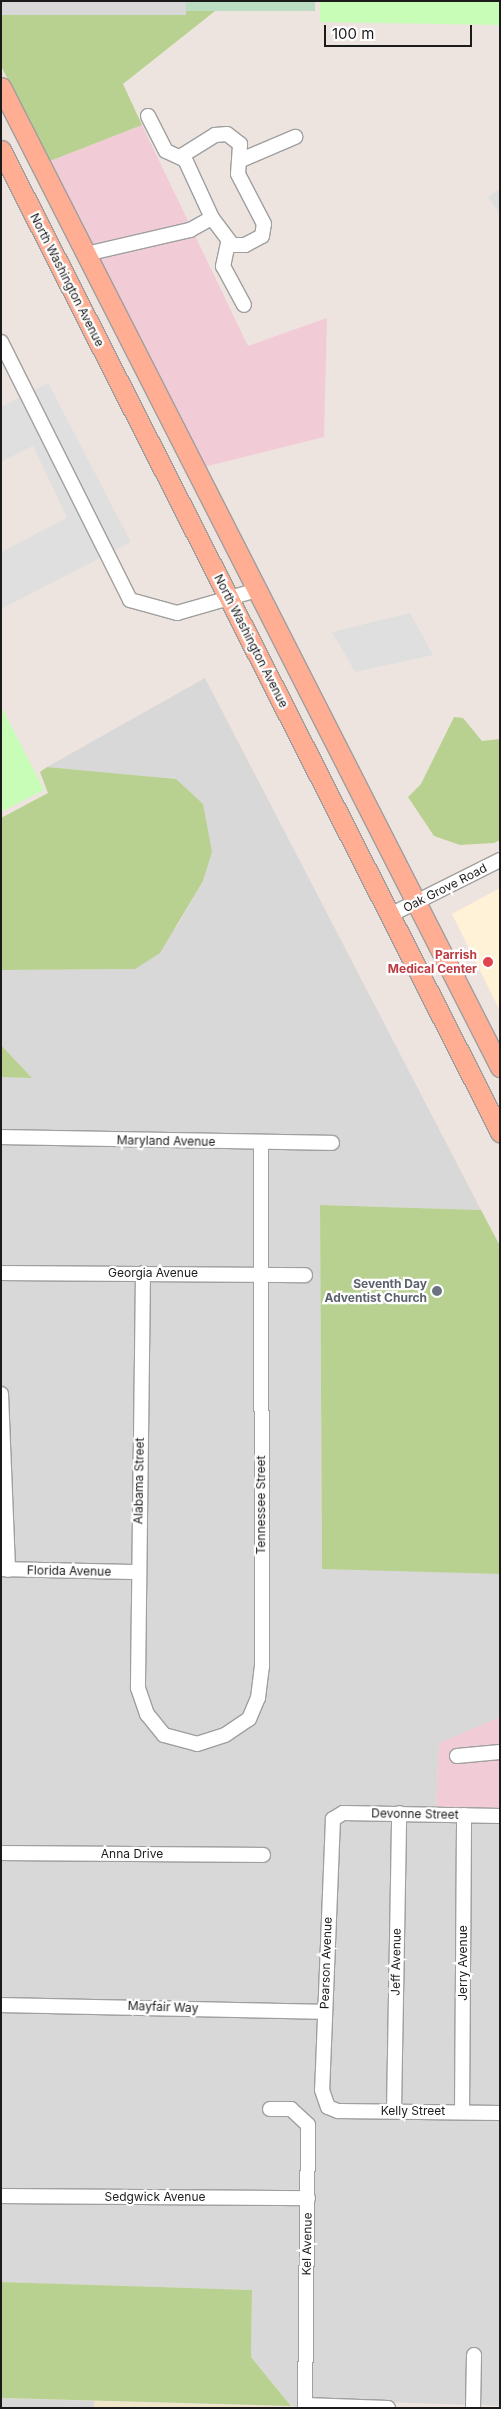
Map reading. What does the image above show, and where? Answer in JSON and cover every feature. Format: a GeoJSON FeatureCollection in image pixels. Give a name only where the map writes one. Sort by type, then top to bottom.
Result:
{"type":"FeatureCollection","features":[{"type":"Feature","properties":{"kind":"main road"},"geometry":{"type":"LineString","coordinates":[[1,87],[6,106],[86,254],[500,1067]]}},
{"type":"Feature","properties":{"kind":"main road","name":"North Washington Avenue"},"geometry":{"type":"LineString","coordinates":[[1,150],[500,1132]]}},
{"type":"Feature","properties":{"kind":"street"},"geometry":{"type":"LineString","coordinates":[[148,116],[166,151],[183,159],[212,218],[228,243],[223,266],[244,304]]}},
{"type":"Feature","properties":{"kind":"street"},"geometry":{"type":"LineString","coordinates":[[183,159],[189,149],[215,135],[227,134],[240,144],[241,182],[265,228],[262,236],[245,245],[228,243]]}},
{"type":"Feature","properties":{"kind":"street"},"geometry":{"type":"LineString","coordinates":[[240,160],[295,137]]}},
{"type":"Feature","properties":{"kind":"street"},"geometry":{"type":"LineString","coordinates":[[86,254],[190,230],[212,218]]}},
{"type":"Feature","properties":{"kind":"street"},"geometry":{"type":"LineString","coordinates":[[1,342],[130,600],[177,613],[257,590]]}},
{"type":"Feature","properties":{"kind":"street","name":"Oak Grove Road"},"geometry":{"type":"LineString","coordinates":[[390,915],[500,860]]}},
{"type":"Feature","properties":{"kind":"street","name":"Maryland Avenue"},"geometry":{"type":"LineString","coordinates":[[1,1137],[332,1143]]}},
{"type":"Feature","properties":{"kind":"street","name":"Tennessee Street"},"geometry":{"type":"LineString","coordinates":[[138,1688],[147,1714],[164,1735],[197,1744],[225,1735],[249,1719],[258,1698],[262,1668],[259,1274],[261,1142]]}},
{"type":"Feature","properties":{"kind":"street","name":"Georgia Avenue"},"geometry":{"type":"LineString","coordinates":[[1,1273],[305,1275]]}},
{"type":"Feature","properties":{"kind":"street","name":"Alabama Street"},"geometry":{"type":"LineString","coordinates":[[138,1688],[137,1572],[143,1273]]}},
{"type":"Feature","properties":{"kind":"street"},"geometry":{"type":"LineString","coordinates":[[1,1394],[5,1570]]}},
{"type":"Feature","properties":{"kind":"street","name":"Florida Avenue"},"geometry":{"type":"LineString","coordinates":[[5,1570],[137,1572]]}},
{"type":"Feature","properties":{"kind":"street"},"geometry":{"type":"LineString","coordinates":[[457,1756],[500,1752]]}},
{"type":"Feature","properties":{"kind":"street","name":"Devonne Street"},"geometry":{"type":"LineString","coordinates":[[332,1819],[343,1813],[399,1812],[500,1816]]}},
{"type":"Feature","properties":{"kind":"street","name":"Jeff Avenue"},"geometry":{"type":"LineString","coordinates":[[394,2111],[399,1812]]}},
{"type":"Feature","properties":{"kind":"street","name":"Jerry Avenue"},"geometry":{"type":"LineString","coordinates":[[462,2112],[464,1815]]}},
{"type":"Feature","properties":{"kind":"street","name":"Pearson Avenue"},"geometry":{"type":"LineString","coordinates":[[328,2107],[322,2090],[332,1819]]}},
{"type":"Feature","properties":{"kind":"street","name":"Anna Drive"},"geometry":{"type":"LineString","coordinates":[[1,1853],[263,1855]]}},
{"type":"Feature","properties":{"kind":"street","name":"Mayfair Way"},"geometry":{"type":"LineString","coordinates":[[1,2005],[324,2012]]}},
{"type":"Feature","properties":{"kind":"street","name":"Kelly Street"},"geometry":{"type":"LineString","coordinates":[[328,2107],[394,2111],[500,2112]]}},
{"type":"Feature","properties":{"kind":"street","name":"Kel Avenue"},"geometry":{"type":"LineString","coordinates":[[270,2109],[291,2109],[308,2125],[305,2406]]}},
{"type":"Feature","properties":{"kind":"street","name":"Sedgwick Avenue"},"geometry":{"type":"LineString","coordinates":[[1,2196],[308,2198]]}},
{"type":"Feature","properties":{"kind":"street"},"geometry":{"type":"LineString","coordinates":[[473,2408],[474,2355]]}},
{"type":"Feature","properties":{"kind":"street"},"geometry":{"type":"LineString","coordinates":[[305,2406],[388,2408]]}},
{"type":"Feature","properties":{"kind":"shaded area"},"geometry":{"type":"Polygon","coordinates":[[[1,1],[186,1],[186,15],[1,15],[1,1]]]}},
{"type":"Feature","properties":{"kind":"shaded area"},"geometry":{"type":"Polygon","coordinates":[[[142,125],[248,346],[327,318],[324,437],[204,467],[50,161],[142,125]]]}},
{"type":"Feature","properties":{"kind":"shaded area"},"geometry":{"type":"Polygon","coordinates":[[[500,189],[500,215],[488,197],[500,189]]]}},
{"type":"Feature","properties":{"kind":"shaded area"},"geometry":{"type":"Polygon","coordinates":[[[48,383],[131,542],[1,609],[1,552],[67,518],[33,446],[1,462],[1,407],[48,383]]]}},
{"type":"Feature","properties":{"kind":"shaded area"},"geometry":{"type":"Polygon","coordinates":[[[410,613],[433,655],[355,672],[332,632],[410,613]]]}},
{"type":"Feature","properties":{"kind":"shaded area"},"geometry":{"type":"Polygon","coordinates":[[[205,678],[481,1210],[320,1205],[322,1568],[500,1574],[500,1717],[439,1743],[436,1807],[500,1809],[500,2406],[478,2405],[479,2349],[470,2349],[468,2405],[300,2399],[300,2407],[291,2406],[251,2357],[252,2290],[1,2282],[1,1077],[31,1077],[1,1045],[1,970],[135,969],[177,926],[203,881],[212,852],[176,779],[47,767],[205,678]]]}},
{"type":"Feature","properties":{"kind":"shaded area","name":"Parrish Medical Center"},"geometry":{"type":"Polygon","coordinates":[[[500,888],[500,1011],[452,914],[500,888]]]}},
{"type":"Feature","properties":{"kind":"shaded area"},"geometry":{"type":"Polygon","coordinates":[[[500,1717],[500,1809],[436,1807],[439,1743],[500,1717]]]}},
{"type":"Feature","properties":{"kind":"shaded area"},"geometry":{"type":"Polygon","coordinates":[[[1,2398],[95,2401],[93,2408],[1,2408],[1,2398]]]}},
{"type":"Feature","properties":{"kind":"shaded area"},"geometry":{"type":"Polygon","coordinates":[[[95,2401],[300,2407],[300,2408],[93,2408],[95,2401]]]}},
{"type":"Feature","properties":{"kind":"green space"},"geometry":{"type":"Polygon","coordinates":[[[186,1],[315,1],[315,11],[186,11],[186,1]]]}},
{"type":"Feature","properties":{"kind":"green space"},"geometry":{"type":"Polygon","coordinates":[[[320,1],[500,1],[500,25],[320,22],[320,1]]]}},
{"type":"Feature","properties":{"kind":"green space"},"geometry":{"type":"Polygon","coordinates":[[[186,11],[215,11],[123,84],[142,125],[50,161],[1,66],[1,15],[186,15],[186,11]]]}},
{"type":"Feature","properties":{"kind":"green space"},"geometry":{"type":"Polygon","coordinates":[[[1,706],[44,790],[1,812],[1,706]]]}},
{"type":"Feature","properties":{"kind":"green space"},"geometry":{"type":"Polygon","coordinates":[[[454,717],[463,718],[482,741],[500,739],[500,840],[494,843],[460,845],[434,836],[408,797],[421,784],[454,717]]]}},
{"type":"Feature","properties":{"kind":"green space"},"geometry":{"type":"Polygon","coordinates":[[[47,767],[176,779],[203,804],[212,852],[203,881],[160,953],[135,969],[1,970],[1,818],[48,793],[40,772],[47,767]]]}},
{"type":"Feature","properties":{"kind":"green space"},"geometry":{"type":"Polygon","coordinates":[[[1,1045],[32,1078],[1,1077],[1,1045]]]}},
{"type":"Feature","properties":{"kind":"green space"},"geometry":{"type":"Polygon","coordinates":[[[320,1205],[481,1210],[500,1246],[500,1574],[322,1569],[320,1205]]]}},
{"type":"Feature","properties":{"kind":"green space"},"geometry":{"type":"Polygon","coordinates":[[[1,2282],[252,2290],[251,2357],[291,2406],[1,2398],[1,2282]]]}},
{"type":"Feature","properties":{"kind":"place","name":"Parrish Medical Center"},"geometry":{"type":"Point","coordinates":[488,962]}},
{"type":"Feature","properties":{"kind":"place","name":"Seventh Day Adventist Church"},"geometry":{"type":"Point","coordinates":[437,1291]}}]}
